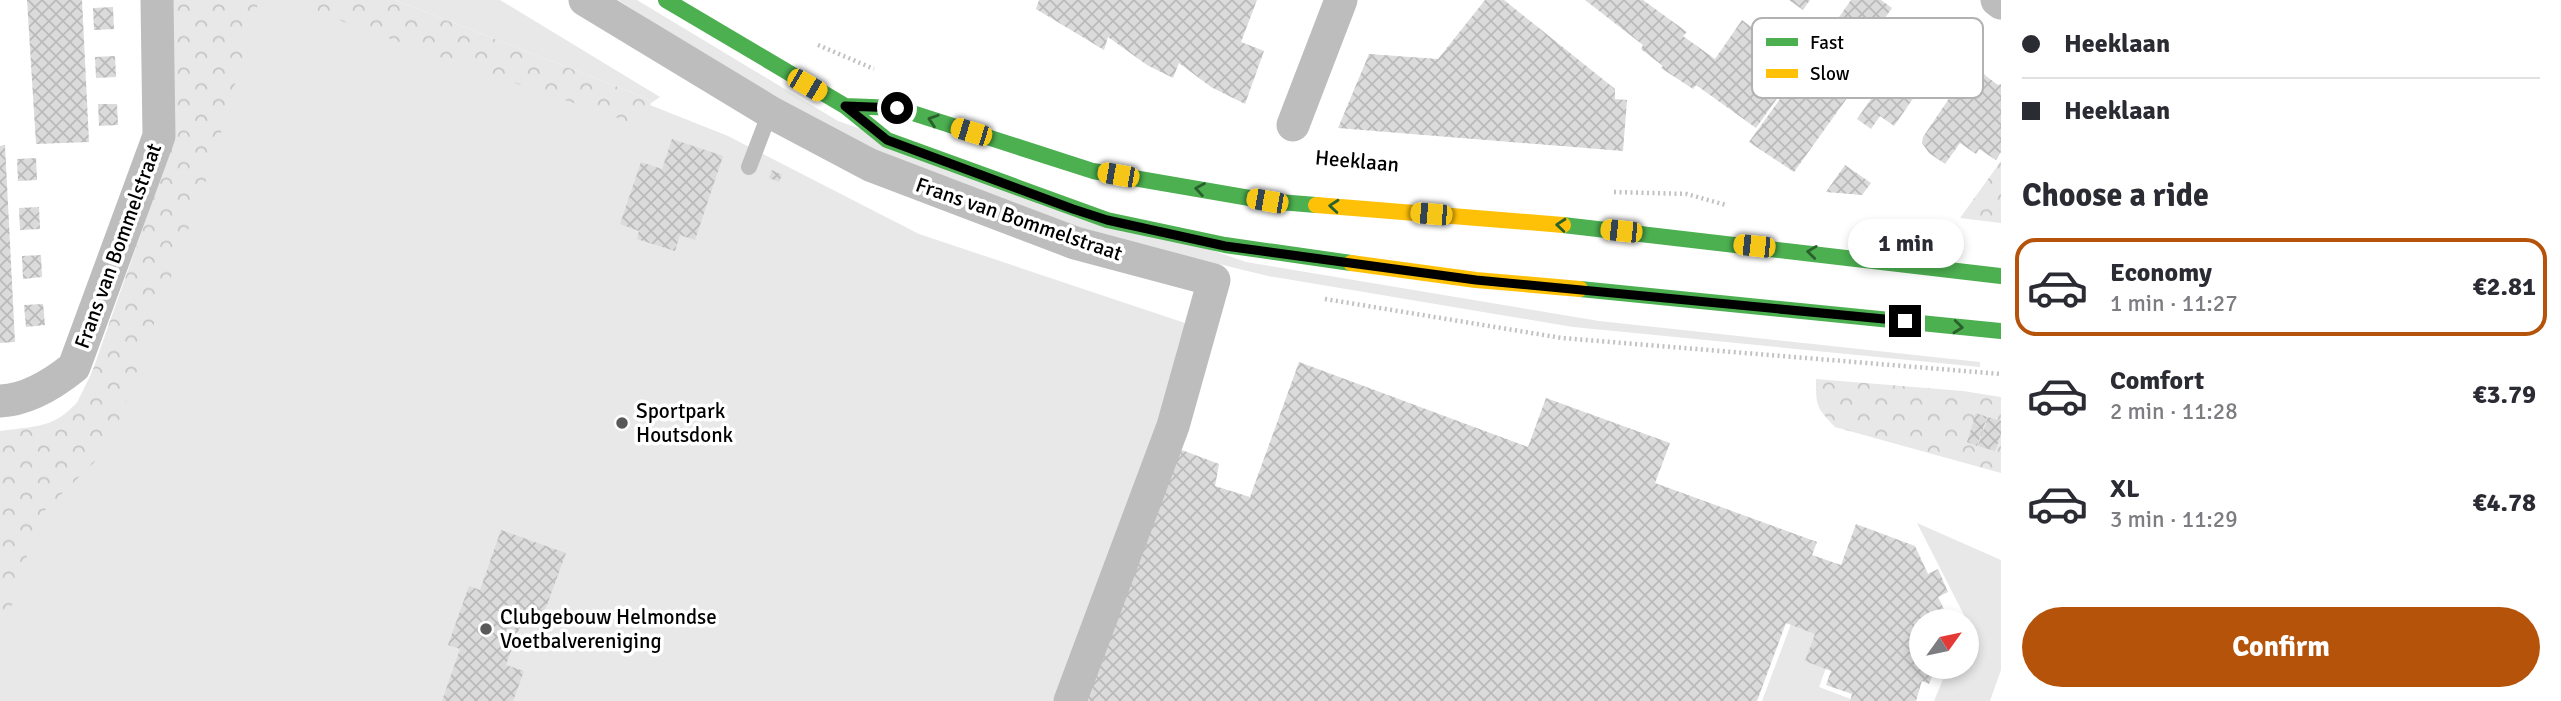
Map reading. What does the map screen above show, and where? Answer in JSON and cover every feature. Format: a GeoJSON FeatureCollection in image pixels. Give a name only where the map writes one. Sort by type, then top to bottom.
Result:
{"type":"FeatureCollection","features":[{"type":"Feature","properties":{"kind":"main road"},"geometry":{"type":"LineString","coordinates":[[666,0],[845,106],[887,140],[1107,220],[1225,246],[1476,280],[1776,307],[2001,331]]}},
{"type":"Feature","properties":{"kind":"main road"},"geometry":{"type":"LineString","coordinates":[[845,106],[897,108],[1093,171],[1267,201],[1568,225],[2001,276]]}},
{"type":"Feature","properties":{"kind":"street","name":"Frans van Bommelstraat"},"geometry":{"type":"LineString","coordinates":[[0,401],[9,401],[52,385],[74,367],[159,136],[157,0]]}},
{"type":"Feature","properties":{"kind":"street","name":"Frans van Bommelstraat"},"geometry":{"type":"LineString","coordinates":[[585,0],[770,112],[870,165],[1075,243],[1214,280],[1173,426],[1070,701]]}},
{"type":"Feature","properties":{"kind":"street"},"geometry":{"type":"LineString","coordinates":[[1293,125],[1341,0]]}},
{"type":"Feature","properties":{"kind":"lane"},"geometry":{"type":"LineString","coordinates":[[749,167],[770,112]]}},
{"type":"Feature","properties":{"kind":"path"},"geometry":{"type":"LineString","coordinates":[[813,43],[876,70]]}},
{"type":"Feature","properties":{"kind":"path"},"geometry":{"type":"LineString","coordinates":[[1608,193],[1621,190],[1687,194],[1739,208]]}},
{"type":"Feature","properties":{"kind":"path"},"geometry":{"type":"LineString","coordinates":[[1321,298],[1562,338],[2001,374]]}},
{"type":"Feature","properties":{"kind":"green space"},"geometry":{"type":"Polygon","coordinates":[[[170,0],[259,0],[213,161],[109,448],[39,516],[0,645],[0,431],[47,424],[64,414],[84,395],[171,148],[170,0]]]}},
{"type":"Feature","properties":{"kind":"green space","name":"Sportpark Houtsdonk"},"geometry":{"type":"Polygon","coordinates":[[[244,0],[386,0],[728,136],[919,234],[1212,332],[1071,701],[0,701],[0,582],[22,514],[180,194],[244,0]]]}},
{"type":"Feature","properties":{"kind":"green space"},"geometry":{"type":"Polygon","coordinates":[[[284,0],[395,0],[646,98],[651,103],[643,130],[618,118],[470,68],[284,0]]]}},
{"type":"Feature","properties":{"kind":"green space"},"geometry":{"type":"Polygon","coordinates":[[[395,0],[500,0],[660,97],[651,103],[646,98],[395,0]]]}},
{"type":"Feature","properties":{"kind":"green space"},"geometry":{"type":"Polygon","coordinates":[[[618,0],[637,0],[838,121],[1246,262],[1599,321],[1980,362],[1980,367],[1573,327],[1268,276],[1062,226],[857,143],[744,80],[618,0]]]}},
{"type":"Feature","properties":{"kind":"green space"},"geometry":{"type":"Polygon","coordinates":[[[2001,161],[2001,223],[1960,218],[2001,161]]]}},
{"type":"Feature","properties":{"kind":"green space"},"geometry":{"type":"Polygon","coordinates":[[[1816,379],[1963,391],[2001,397],[2001,473],[1835,427],[1818,406],[1816,379]]]}},
{"type":"Feature","properties":{"kind":"green space"},"geometry":{"type":"Polygon","coordinates":[[[1917,523],[2001,560],[2001,670],[1990,701],[1934,701],[1943,679],[1979,679],[1979,609],[1961,609],[1917,523]]]}},
{"type":"Feature","properties":{"kind":"green space"},"geometry":{"type":"Polygon","coordinates":[[[1794,616],[1839,633],[1819,687],[1856,701],[1762,701],[1794,616]]]}},
{"type":"Feature","properties":{"kind":"building"},"geometry":{"type":"Polygon","coordinates":[[[27,0],[82,0],[89,142],[36,144],[27,0]]]}},
{"type":"Feature","properties":{"kind":"building"},"geometry":{"type":"Polygon","coordinates":[[[1039,0],[1257,0],[1241,42],[1264,51],[1245,104],[1211,87],[1179,63],[1173,78],[1147,65],[1108,37],[1104,50],[1036,9],[1039,0]]]}},
{"type":"Feature","properties":{"kind":"building"},"geometry":{"type":"Polygon","coordinates":[[[1485,0],[1504,0],[1615,89],[1615,99],[1627,100],[1623,151],[1338,128],[1369,54],[1438,59],[1485,0]]]}},
{"type":"Feature","properties":{"kind":"building"},"geometry":{"type":"Polygon","coordinates":[[[1585,0],[1643,0],[1687,32],[1683,36],[1715,59],[1742,20],[1752,28],[1752,98],[1777,98],[1756,128],[1696,85],[1693,89],[1661,68],[1663,66],[1641,49],[1643,45],[1585,0]]]}},
{"type":"Feature","properties":{"kind":"building"},"geometry":{"type":"Polygon","coordinates":[[[1789,0],[1810,0],[1803,10],[1789,0]]]}},
{"type":"Feature","properties":{"kind":"building"},"geometry":{"type":"Polygon","coordinates":[[[1851,0],[1881,0],[1892,8],[1885,18],[1838,18],[1851,0]]]}},
{"type":"Feature","properties":{"kind":"building"},"geometry":{"type":"Polygon","coordinates":[[[113,7],[114,29],[94,30],[93,8],[113,7]]]}},
{"type":"Feature","properties":{"kind":"building"},"geometry":{"type":"Polygon","coordinates":[[[115,56],[116,77],[96,78],[95,57],[115,56]]]}},
{"type":"Feature","properties":{"kind":"building"},"geometry":{"type":"Polygon","coordinates":[[[1983,73],[1998,85],[2001,84],[2001,152],[1996,160],[1979,149],[1976,154],[1960,143],[1945,164],[1929,153],[1922,143],[1923,137],[1949,98],[1983,98],[1983,73]]]}},
{"type":"Feature","properties":{"kind":"building"},"geometry":{"type":"Polygon","coordinates":[[[1781,98],[1847,98],[1794,172],[1749,142],[1781,98]]]}},
{"type":"Feature","properties":{"kind":"building"},"geometry":{"type":"Polygon","coordinates":[[[1872,98],[1913,98],[1894,126],[1880,116],[1871,129],[1857,119],[1872,98]]]}},
{"type":"Feature","properties":{"kind":"building"},"geometry":{"type":"Polygon","coordinates":[[[98,104],[117,104],[118,125],[99,126],[98,104]]]}},
{"type":"Feature","properties":{"kind":"building"},"geometry":{"type":"Polygon","coordinates":[[[672,139],[723,156],[695,240],[680,235],[675,251],[637,239],[639,231],[620,224],[641,162],[662,169],[672,139]]]}},
{"type":"Feature","properties":{"kind":"building"},"geometry":{"type":"Polygon","coordinates":[[[5,145],[15,342],[0,343],[0,146],[5,145]]]}},
{"type":"Feature","properties":{"kind":"building"},"geometry":{"type":"Polygon","coordinates":[[[36,158],[37,180],[18,181],[17,159],[36,158]]]}},
{"type":"Feature","properties":{"kind":"building"},"geometry":{"type":"Polygon","coordinates":[[[1845,165],[1871,183],[1862,195],[1826,192],[1845,165]]]}},
{"type":"Feature","properties":{"kind":"building"},"geometry":{"type":"Polygon","coordinates":[[[772,170],[782,175],[779,182],[769,178],[772,170]]]}},
{"type":"Feature","properties":{"kind":"building"},"geometry":{"type":"Polygon","coordinates":[[[39,207],[40,229],[20,230],[19,208],[39,207]]]}},
{"type":"Feature","properties":{"kind":"building"},"geometry":{"type":"Polygon","coordinates":[[[41,255],[42,277],[23,279],[22,256],[41,255]]]}},
{"type":"Feature","properties":{"kind":"building"},"geometry":{"type":"Polygon","coordinates":[[[43,304],[45,325],[26,327],[24,305],[43,304]]]}},
{"type":"Feature","properties":{"kind":"building"},"geometry":{"type":"Polygon","coordinates":[[[1299,362],[1528,447],[1546,398],[1670,443],[1655,483],[1817,542],[1812,555],[1841,565],[1856,524],[1915,546],[1928,574],[1938,569],[1948,592],[1938,597],[1944,609],[1909,609],[1909,679],[1931,679],[1929,684],[1922,681],[1916,701],[1850,701],[1852,694],[1826,685],[1831,671],[1805,661],[1815,634],[1786,623],[1757,701],[1081,701],[1174,447],[1219,464],[1215,486],[1250,497],[1299,362]]]}},
{"type":"Feature","properties":{"kind":"building"},"geometry":{"type":"Polygon","coordinates":[[[1976,413],[1987,417],[1977,446],[1967,442],[1976,413]]]}},
{"type":"Feature","properties":{"kind":"building"},"geometry":{"type":"Polygon","coordinates":[[[1988,417],[2001,421],[2001,434],[1995,451],[1978,446],[1988,417]]]}},
{"type":"Feature","properties":{"kind":"building","name":"Clubgebouw Helmondse Voetbalvereniging"},"geometry":{"type":"Polygon","coordinates":[[[501,530],[566,553],[544,613],[527,607],[506,665],[524,671],[513,701],[442,701],[460,649],[448,645],[469,586],[480,590],[501,530]]]}},
{"type":"Feature","properties":{"kind":"traffic: fast"},"geometry":{"type":"LineString","coordinates":[[666,0],[845,106],[887,140],[1107,220],[1225,245],[1351,263]]}},
{"type":"Feature","properties":{"kind":"traffic: fast"},"geometry":{"type":"LineString","coordinates":[[845,106],[897,108],[1093,171],[1267,201],[1316,205]]}},
{"type":"Feature","properties":{"kind":"traffic: fast"},"geometry":{"type":"LineString","coordinates":[[1563,225],[2001,276]]}},
{"type":"Feature","properties":{"kind":"traffic: fast"},"geometry":{"type":"LineString","coordinates":[[1580,289],[2001,331]]}},
{"type":"Feature","properties":{"kind":"traffic: slow"},"geometry":{"type":"LineString","coordinates":[[1316,205],[1563,225]]}},
{"type":"Feature","properties":{"kind":"traffic: slow"},"geometry":{"type":"LineString","coordinates":[[1351,263],[1476,280],[1580,289]]}},
{"type":"Feature","properties":{"kind":"place","name":"Sportpark Houtsdonk"},"geometry":{"type":"Point","coordinates":[622,423]}},
{"type":"Feature","properties":{"kind":"place","name":"Clubgebouw Helmondse Voetbalvereniging"},"geometry":{"type":"Point","coordinates":[486,629]}},
{"type":"Feature","properties":{"kind":"route"},"geometry":{"type":"LineString","coordinates":[[897,108],[845,106],[887,140],[1073,209],[1107,220],[1225,246],[1476,280],[1905,321]]}}]}
